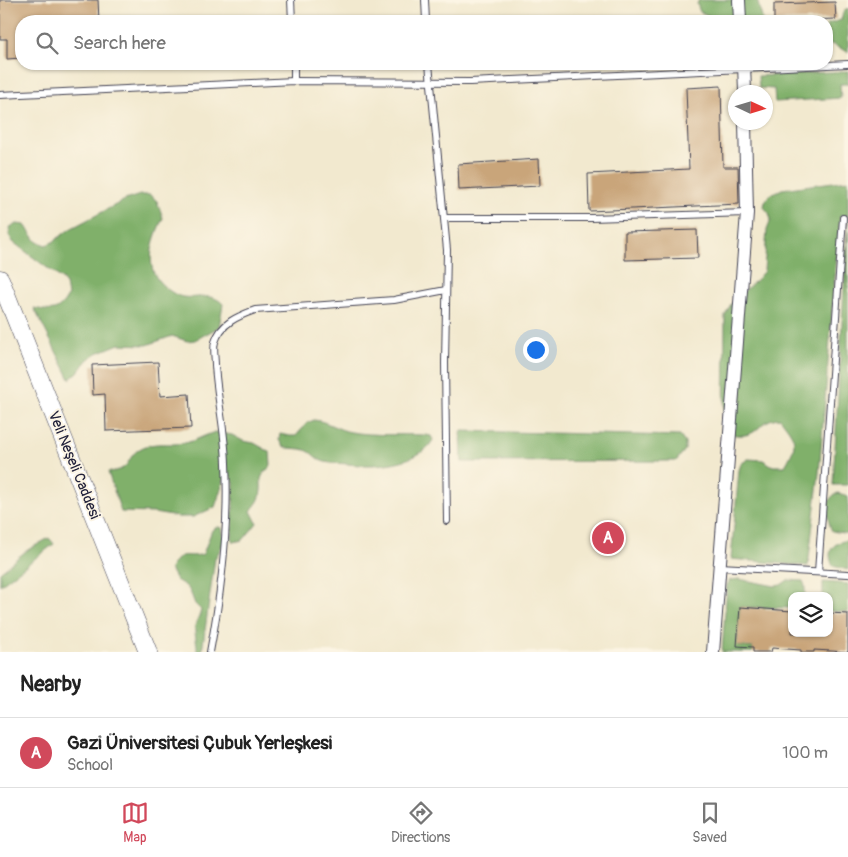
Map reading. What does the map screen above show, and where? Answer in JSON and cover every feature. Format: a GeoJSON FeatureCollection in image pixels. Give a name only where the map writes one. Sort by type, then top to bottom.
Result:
{"type":"FeatureCollection","features":[{"type":"Feature","properties":{"kind":"street"},"geometry":{"type":"LineString","coordinates":[[739,0],[740,15]]}},
{"type":"Feature","properties":{"kind":"street"},"geometry":{"type":"LineString","coordinates":[[744,70],[745,85]]}},
{"type":"Feature","properties":{"kind":"street"},"geometry":{"type":"LineString","coordinates":[[714,652],[747,213],[746,130]]}},
{"type":"Feature","properties":{"kind":"street","name":"Veli Neşeli Caddesi"},"geometry":{"type":"LineString","coordinates":[[0,279],[148,652]]}},
{"type":"Feature","properties":{"kind":"lane"},"geometry":{"type":"LineString","coordinates":[[291,0],[292,15]]}},
{"type":"Feature","properties":{"kind":"lane"},"geometry":{"type":"LineString","coordinates":[[425,0],[426,15]]}},
{"type":"Feature","properties":{"kind":"lane"},"geometry":{"type":"LineString","coordinates":[[833,64],[848,64]]}},
{"type":"Feature","properties":{"kind":"lane"},"geometry":{"type":"LineString","coordinates":[[294,70],[294,81]]}},
{"type":"Feature","properties":{"kind":"lane"},"geometry":{"type":"LineString","coordinates":[[429,70],[447,250],[445,363],[446,521]]}},
{"type":"Feature","properties":{"kind":"lane"},"geometry":{"type":"LineString","coordinates":[[0,94],[294,81],[470,82],[585,78],[691,70]]}},
{"type":"Feature","properties":{"kind":"lane"},"geometry":{"type":"LineString","coordinates":[[444,218],[591,218],[747,213]]}},
{"type":"Feature","properties":{"kind":"lane"},"geometry":{"type":"LineString","coordinates":[[818,572],[843,218]]}},
{"type":"Feature","properties":{"kind":"lane"},"geometry":{"type":"LineString","coordinates":[[210,652],[219,606],[227,531],[226,460],[216,384],[215,357],[215,342],[224,326],[236,317],[255,310],[394,300],[446,290]]}},
{"type":"Feature","properties":{"kind":"lane"},"geometry":{"type":"LineString","coordinates":[[720,567],[848,574]]}},
{"type":"Feature","properties":{"kind":"green space"},"geometry":{"type":"Polygon","coordinates":[[[699,0],[757,0],[761,15],[708,15],[700,12],[697,4],[699,0]]]}},
{"type":"Feature","properties":{"kind":"green space"},"geometry":{"type":"Polygon","coordinates":[[[848,8],[848,52],[833,45],[833,22],[841,20],[843,13],[848,8]]]}},
{"type":"Feature","properties":{"kind":"green space"},"geometry":{"type":"Polygon","coordinates":[[[848,71],[848,84],[840,84],[841,98],[775,102],[773,85],[759,85],[758,76],[848,71]]]}},
{"type":"Feature","properties":{"kind":"green space"},"geometry":{"type":"Polygon","coordinates":[[[848,180],[848,216],[840,215],[819,473],[808,566],[731,559],[741,464],[748,459],[763,460],[773,466],[785,466],[794,446],[794,441],[780,418],[764,423],[750,434],[724,433],[725,315],[731,304],[764,271],[767,230],[771,220],[769,213],[764,207],[769,195],[782,189],[848,180]]]}},
{"type":"Feature","properties":{"kind":"green space"},"geometry":{"type":"Polygon","coordinates":[[[140,195],[150,195],[157,201],[163,218],[155,236],[151,255],[154,273],[166,288],[176,295],[209,297],[219,300],[223,304],[219,327],[195,340],[187,341],[172,336],[147,345],[119,344],[97,353],[87,360],[70,379],[34,308],[54,310],[61,306],[68,296],[66,284],[13,242],[9,235],[10,227],[17,224],[25,225],[37,242],[46,245],[70,229],[125,200],[140,195]]]}},
{"type":"Feature","properties":{"kind":"green space"},"geometry":{"type":"Polygon","coordinates":[[[848,216],[848,485],[833,485],[848,216]]]}},
{"type":"Feature","properties":{"kind":"green space"},"geometry":{"type":"Polygon","coordinates":[[[314,420],[351,432],[425,435],[431,436],[433,440],[417,455],[407,459],[370,465],[328,463],[319,460],[305,450],[283,447],[279,440],[280,434],[296,436],[307,423],[314,420]]]}},
{"type":"Feature","properties":{"kind":"green space"},"geometry":{"type":"Polygon","coordinates":[[[461,431],[680,436],[685,443],[685,450],[676,461],[462,462],[461,431]]]}},
{"type":"Feature","properties":{"kind":"green space"},"geometry":{"type":"Polygon","coordinates":[[[215,432],[232,435],[243,441],[254,443],[270,452],[271,466],[263,474],[258,502],[251,511],[257,523],[243,540],[233,542],[232,537],[234,483],[230,475],[225,477],[215,507],[193,517],[121,512],[108,472],[125,467],[134,454],[143,447],[155,444],[185,443],[215,432]]]}},
{"type":"Feature","properties":{"kind":"green space"},"geometry":{"type":"Polygon","coordinates":[[[838,493],[848,496],[848,534],[832,531],[829,521],[828,504],[830,499],[838,493]]]}},
{"type":"Feature","properties":{"kind":"green space"},"geometry":{"type":"Polygon","coordinates":[[[218,527],[222,528],[223,541],[215,558],[202,652],[197,652],[195,626],[201,610],[195,604],[190,591],[176,580],[170,569],[181,556],[203,554],[212,530],[218,527]]]}},
{"type":"Feature","properties":{"kind":"green space"},"geometry":{"type":"Polygon","coordinates":[[[49,538],[54,544],[0,585],[0,572],[26,551],[49,538]]]}},
{"type":"Feature","properties":{"kind":"green space"},"geometry":{"type":"Polygon","coordinates":[[[848,540],[848,570],[833,566],[830,556],[832,548],[842,541],[848,540]]]}},
{"type":"Feature","properties":{"kind":"green space"},"geometry":{"type":"Polygon","coordinates":[[[739,579],[775,586],[781,585],[788,580],[803,581],[805,592],[788,592],[788,608],[740,607],[737,646],[753,648],[753,652],[722,652],[727,585],[730,580],[739,579]]]}},
{"type":"Feature","properties":{"kind":"green space"},"geometry":{"type":"Polygon","coordinates":[[[823,582],[848,584],[848,612],[833,611],[833,592],[823,592],[823,582]]]}},
{"type":"Feature","properties":{"kind":"building"},"geometry":{"type":"Polygon","coordinates":[[[0,0],[98,0],[99,15],[15,15],[15,58],[7,59],[7,39],[0,39],[0,0]]]}},
{"type":"Feature","properties":{"kind":"building"},"geometry":{"type":"Polygon","coordinates":[[[835,2],[836,19],[833,19],[833,15],[774,15],[774,4],[835,2]]]}},
{"type":"Feature","properties":{"kind":"building"},"geometry":{"type":"Polygon","coordinates":[[[721,86],[723,167],[738,167],[739,204],[589,211],[588,174],[689,169],[686,88],[721,86]]]}},
{"type":"Feature","properties":{"kind":"building"},"geometry":{"type":"Polygon","coordinates":[[[539,159],[540,186],[459,190],[458,164],[539,159]]]}},
{"type":"Feature","properties":{"kind":"building"},"geometry":{"type":"Polygon","coordinates":[[[697,230],[698,258],[625,260],[625,232],[697,230]]]}},
{"type":"Feature","properties":{"kind":"building"},"geometry":{"type":"Polygon","coordinates":[[[158,362],[160,396],[189,394],[191,428],[106,431],[105,394],[93,395],[92,365],[158,362]]]}},
{"type":"Feature","properties":{"kind":"building"},"geometry":{"type":"Polygon","coordinates":[[[740,607],[788,611],[788,637],[833,637],[833,613],[848,614],[848,652],[814,650],[814,652],[801,652],[801,650],[772,648],[771,652],[753,652],[753,647],[737,646],[740,607]]]}},
{"type":"Feature","properties":{"kind":"place","name":"Gazi Üniversitesi Çubuk Yerleşkesi"},"geometry":{"type":"Point","coordinates":[608,538]}}]}
